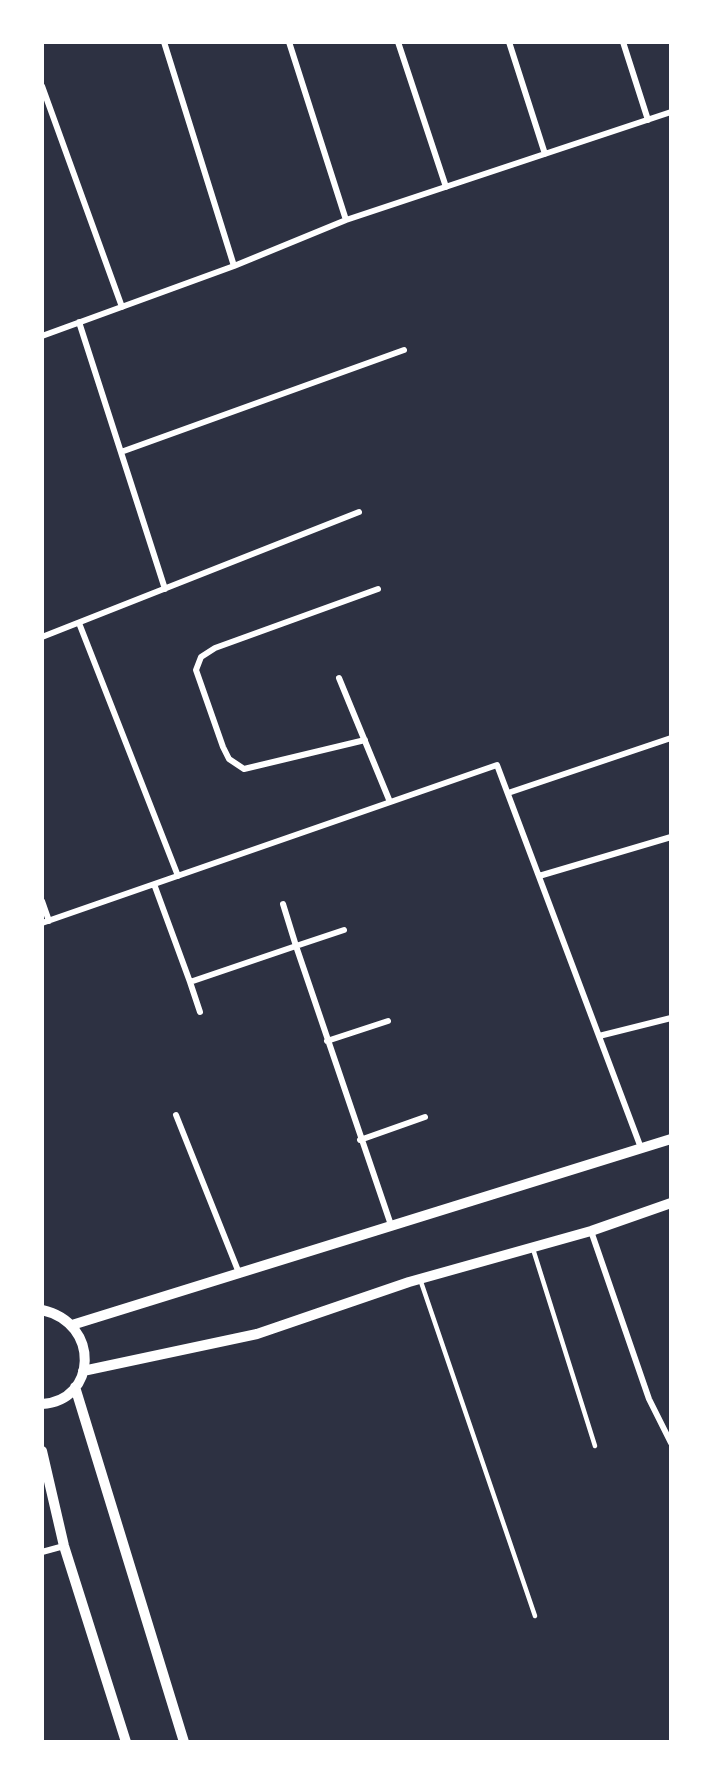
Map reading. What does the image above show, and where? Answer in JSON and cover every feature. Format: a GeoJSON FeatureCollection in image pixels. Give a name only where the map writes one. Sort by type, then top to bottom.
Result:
{"type":"FeatureCollection","features":[{"type":"Feature","properties":{"kind":"street"},"geometry":{"type":"LineString","coordinates":[[164,42],[234,266]]}},
{"type":"Feature","properties":{"kind":"street"},"geometry":{"type":"LineString","coordinates":[[290,42],[346,220]]}},
{"type":"Feature","properties":{"kind":"street"},"geometry":{"type":"LineString","coordinates":[[398,42],[446,187]]}},
{"type":"Feature","properties":{"kind":"street"},"geometry":{"type":"LineString","coordinates":[[509,42],[545,154]]}},
{"type":"Feature","properties":{"kind":"street"},"geometry":{"type":"LineString","coordinates":[[623,42],[648,120]]}},
{"type":"Feature","properties":{"kind":"street"},"geometry":{"type":"LineString","coordinates":[[42,86],[122,307]]}},
{"type":"Feature","properties":{"kind":"street"},"geometry":{"type":"LineString","coordinates":[[42,335],[234,266],[346,220],[671,112]]}},
{"type":"Feature","properties":{"kind":"street"},"geometry":{"type":"LineString","coordinates":[[80,322],[165,589]]}},
{"type":"Feature","properties":{"kind":"street"},"geometry":{"type":"LineString","coordinates":[[121,452],[404,350]]}},
{"type":"Feature","properties":{"kind":"street"},"geometry":{"type":"LineString","coordinates":[[42,637],[359,512]]}},
{"type":"Feature","properties":{"kind":"street"},"geometry":{"type":"LineString","coordinates":[[364,740],[244,769],[229,759],[223,747],[196,670],[201,657],[216,648],[378,589]]}},
{"type":"Feature","properties":{"kind":"street"},"geometry":{"type":"LineString","coordinates":[[79,623],[178,876]]}},
{"type":"Feature","properties":{"kind":"street"},"geometry":{"type":"LineString","coordinates":[[339,678],[390,802]]}},
{"type":"Feature","properties":{"kind":"street"},"geometry":{"type":"LineString","coordinates":[[508,793],[671,738]]}},
{"type":"Feature","properties":{"kind":"street"},"geometry":{"type":"LineString","coordinates":[[42,923],[497,765],[640,1148]]}},
{"type":"Feature","properties":{"kind":"street"},"geometry":{"type":"LineString","coordinates":[[539,876],[671,837]]}},
{"type":"Feature","properties":{"kind":"street"},"geometry":{"type":"LineString","coordinates":[[154,884],[200,1012]]}},
{"type":"Feature","properties":{"kind":"street"},"geometry":{"type":"LineString","coordinates":[[42,902],[49,921]]}},
{"type":"Feature","properties":{"kind":"street"},"geometry":{"type":"LineString","coordinates":[[283,904],[360,1140],[391,1226]]}},
{"type":"Feature","properties":{"kind":"street"},"geometry":{"type":"LineString","coordinates":[[190,982],[344,930]]}},
{"type":"Feature","properties":{"kind":"street"},"geometry":{"type":"LineString","coordinates":[[599,1036],[671,1018]]}},
{"type":"Feature","properties":{"kind":"street"},"geometry":{"type":"LineString","coordinates":[[327,1041],[388,1021]]}},
{"type":"Feature","properties":{"kind":"street"},"geometry":{"type":"LineString","coordinates":[[176,1115],[238,1273]]}},
{"type":"Feature","properties":{"kind":"street"},"geometry":{"type":"LineString","coordinates":[[360,1140],[424,1117]]}},
{"type":"Feature","properties":{"kind":"street"},"geometry":{"type":"LineString","coordinates":[[72,1325],[671,1139]]}},
{"type":"Feature","properties":{"kind":"street"},"geometry":{"type":"LineString","coordinates":[[83,1371],[257,1334],[420,1279],[591,1231],[671,1203]]}},
{"type":"Feature","properties":{"kind":"street"},"geometry":{"type":"LineString","coordinates":[[591,1231],[648,1399],[670,1438]]}},
{"type":"Feature","properties":{"kind":"street"},"geometry":{"type":"LineString","coordinates":[[42,1309],[59,1315],[72,1325],[82,1339],[85,1355],[83,1371],[75,1387],[64,1398],[42,1404]]}},
{"type":"Feature","properties":{"kind":"street"},"geometry":{"type":"LineString","coordinates":[[75,1387],[184,1742]]}},
{"type":"Feature","properties":{"kind":"street"},"geometry":{"type":"LineString","coordinates":[[42,1451],[64,1546],[126,1742]]}},
{"type":"Feature","properties":{"kind":"street"},"geometry":{"type":"LineString","coordinates":[[42,1552],[64,1546]]}},
{"type":"Feature","properties":{"kind":"lane"},"geometry":{"type":"LineString","coordinates":[[532,1246],[595,1446]]}},
{"type":"Feature","properties":{"kind":"lane"},"geometry":{"type":"LineString","coordinates":[[420,1279],[536,1616]]}}]}
